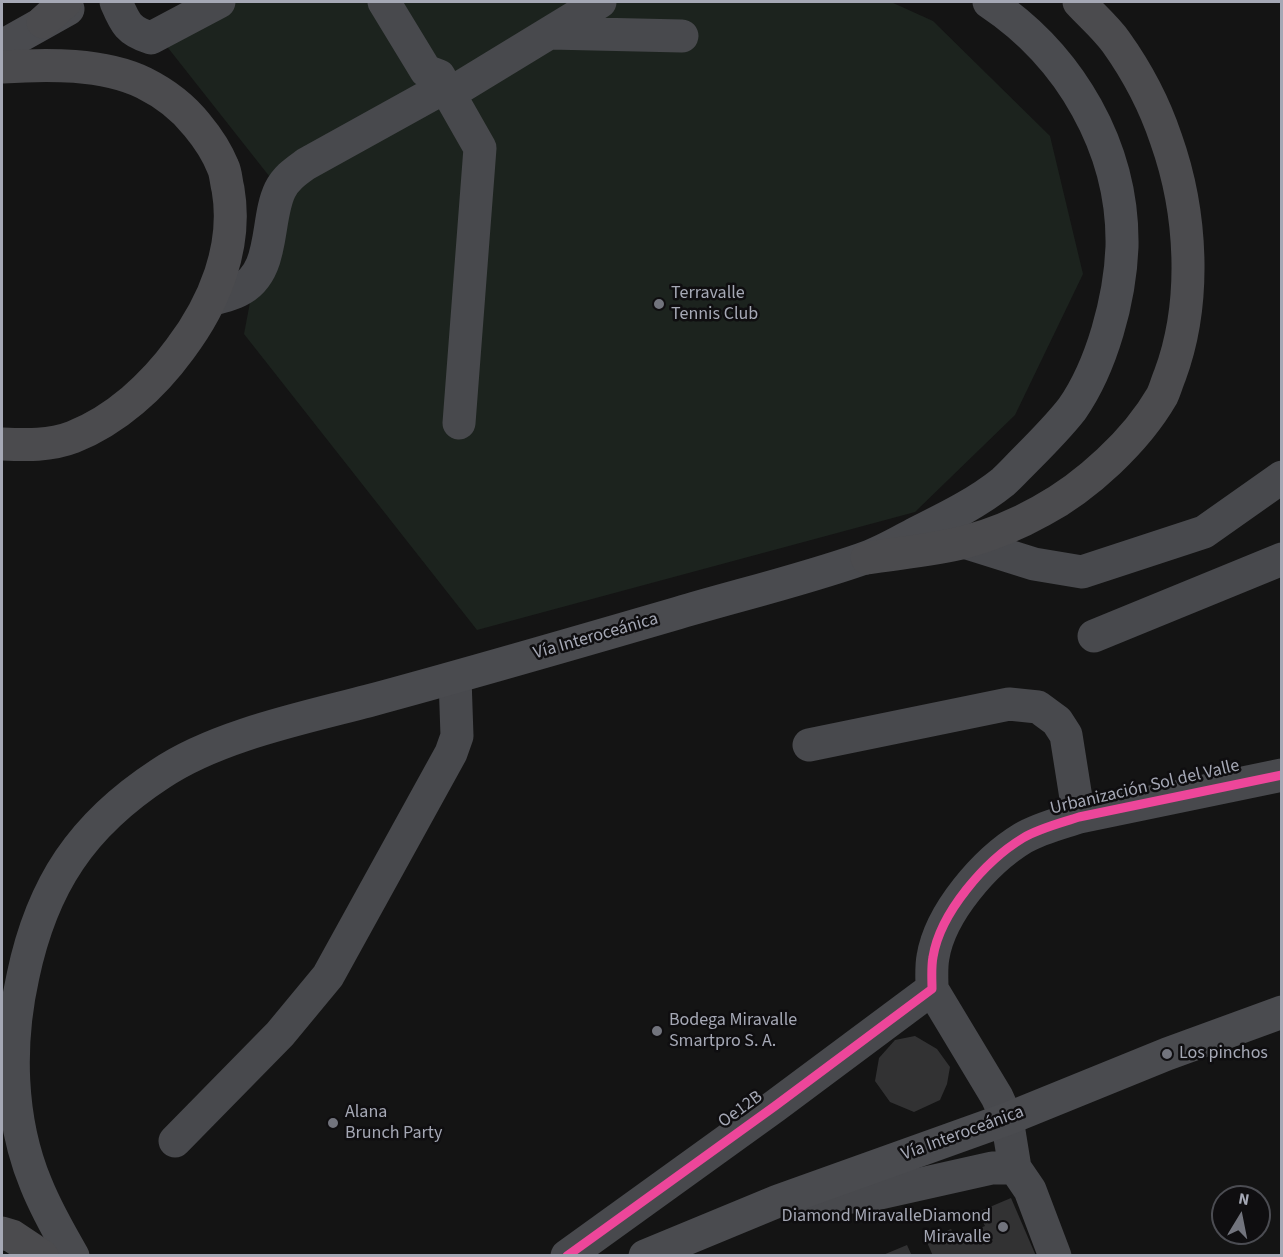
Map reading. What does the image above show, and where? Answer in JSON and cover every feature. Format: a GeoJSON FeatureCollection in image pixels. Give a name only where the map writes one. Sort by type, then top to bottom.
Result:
{"type":"FeatureCollection","features":[{"type":"Feature","properties":{"kind":"highway"},"geometry":{"type":"LineString","coordinates":[[867,558],[964,542],[1008,527],[1042,511],[1077,488],[1109,461],[1139,428],[1162,396],[1177,357],[1189,290],[1181,198],[1166,139],[1144,90],[1116,41],[1080,2]]}},
{"type":"Feature","properties":{"kind":"highway"},"geometry":{"type":"LineString","coordinates":[[2,67],[61,67],[106,71],[144,82],[181,105],[206,136],[224,169],[231,207],[228,246],[211,300],[192,334],[168,365],[138,396],[106,421],[72,438],[39,445],[2,444]]}},
{"type":"Feature","properties":{"kind":"highway"},"geometry":{"type":"LineString","coordinates":[[2,1233],[12,1236],[42,1256]]}},
{"type":"Feature","properties":{"kind":"main road"},"geometry":{"type":"LineString","coordinates":[[2,46],[54,12],[81,2]]}},
{"type":"Feature","properties":{"kind":"main road","name":"Vía Interoceánica"},"geometry":{"type":"LineString","coordinates":[[73,1256],[34,1179],[21,1134],[14,1081],[14,1039],[30,942],[57,878],[85,837],[118,804],[163,771],[209,749],[266,728],[455,678],[867,558],[958,513],[1003,482],[1043,442],[1073,407],[1094,368],[1112,312],[1121,272],[1122,226],[1116,182],[1105,142],[1086,103],[1049,54],[1013,18],[989,2]]}},
{"type":"Feature","properties":{"kind":"main road","name":"Vía Interoceánica"},"geometry":{"type":"LineString","coordinates":[[645,1256],[778,1202],[1007,1119],[1167,1054],[1281,1012]]}},
{"type":"Feature","properties":{"kind":"street"},"geometry":{"type":"LineString","coordinates":[[116,2],[126,24],[136,34],[151,38],[219,2]]}},
{"type":"Feature","properties":{"kind":"street"},"geometry":{"type":"LineString","coordinates":[[384,2],[426,71],[444,86],[480,148],[459,423]]}},
{"type":"Feature","properties":{"kind":"street"},"geometry":{"type":"LineString","coordinates":[[410,2],[440,62],[444,86]]}},
{"type":"Feature","properties":{"kind":"street"},"geometry":{"type":"LineString","coordinates":[[211,300],[240,290],[257,274],[266,251],[279,192],[288,176],[444,86],[550,33],[600,2]]}},
{"type":"Feature","properties":{"kind":"street"},"geometry":{"type":"LineString","coordinates":[[550,33],[682,36]]}},
{"type":"Feature","properties":{"kind":"street"},"geometry":{"type":"LineString","coordinates":[[964,542],[1034,564],[1082,572],[1204,532],[1281,477]]}},
{"type":"Feature","properties":{"kind":"street"},"geometry":{"type":"LineString","coordinates":[[1094,636],[1281,559]]}},
{"type":"Feature","properties":{"kind":"street"},"geometry":{"type":"LineString","coordinates":[[175,1141],[280,1034],[328,976],[451,753],[457,736],[455,678]]}},
{"type":"Feature","properties":{"kind":"street"},"geometry":{"type":"LineString","coordinates":[[809,745],[1009,704],[1038,707],[1057,721],[1066,735],[1079,817]]}},
{"type":"Feature","properties":{"kind":"street","name":"Urbanización Sol del Valle"},"geometry":{"type":"LineString","coordinates":[[932,989],[933,957],[944,924],[969,886],[1000,855],[1024,837],[1079,817],[1281,775]]}},
{"type":"Feature","properties":{"kind":"street"},"geometry":{"type":"LineString","coordinates":[[932,989],[997,1097],[1007,1119],[1015,1168],[1030,1190],[1055,1256]]}},
{"type":"Feature","properties":{"kind":"street","name":"Oe12B"},"geometry":{"type":"LineString","coordinates":[[567,1256],[932,989]]}},
{"type":"Feature","properties":{"kind":"street"},"geometry":{"type":"LineString","coordinates":[[778,1202],[867,1196],[992,1168],[1015,1168]]}},
{"type":"Feature","properties":{"kind":"shaded area","name":"Terravalle Tennis Club"},"geometry":{"type":"Polygon","coordinates":[[[192,2],[891,2],[933,21],[1050,136],[1083,274],[1015,415],[915,512],[477,630],[244,334],[273,181],[150,25],[192,2]]]}},
{"type":"Feature","properties":{"kind":"building"},"geometry":{"type":"Polygon","coordinates":[[[915,1036],[937,1049],[950,1067],[947,1084],[940,1100],[914,1112],[890,1102],[875,1081],[879,1058],[895,1040],[915,1036]]]}},
{"type":"Feature","properties":{"kind":"building","name":"Diamond MiravalleDiamond Miravalle"},"geometry":{"type":"Polygon","coordinates":[[[1011,1198],[1036,1256],[933,1256],[926,1240],[951,1229],[956,1238],[985,1226],[978,1212],[1011,1198]]]}},
{"type":"Feature","properties":{"kind":"building","name":"Diamond MiravalleDiamond Miravalle"},"geometry":{"type":"Polygon","coordinates":[[[907,1245],[912,1256],[883,1256],[883,1255],[907,1245]]]}},
{"type":"Feature","properties":{"kind":"cycle path"},"geometry":{"type":"LineString","coordinates":[[567,1256],[932,989],[932,961],[937,940],[955,906],[980,874],[1023,838],[1079,817],[1282,775]]}},
{"type":"Feature","properties":{"kind":"place","name":"Terravalle Tennis Club"},"geometry":{"type":"Point","coordinates":[659,304]}},
{"type":"Feature","properties":{"kind":"place","name":"Bodega Miravalle Smartpro S. A."},"geometry":{"type":"Point","coordinates":[657,1031]}},
{"type":"Feature","properties":{"kind":"place","name":"Los pinchos"},"geometry":{"type":"Point","coordinates":[1167,1054]}},
{"type":"Feature","properties":{"kind":"place","name":"Alana Brunch Party"},"geometry":{"type":"Point","coordinates":[333,1123]}},
{"type":"Feature","properties":{"kind":"place","name":"Diamond MiravalleDiamond Miravalle"},"geometry":{"type":"Point","coordinates":[1003,1227]}}]}
